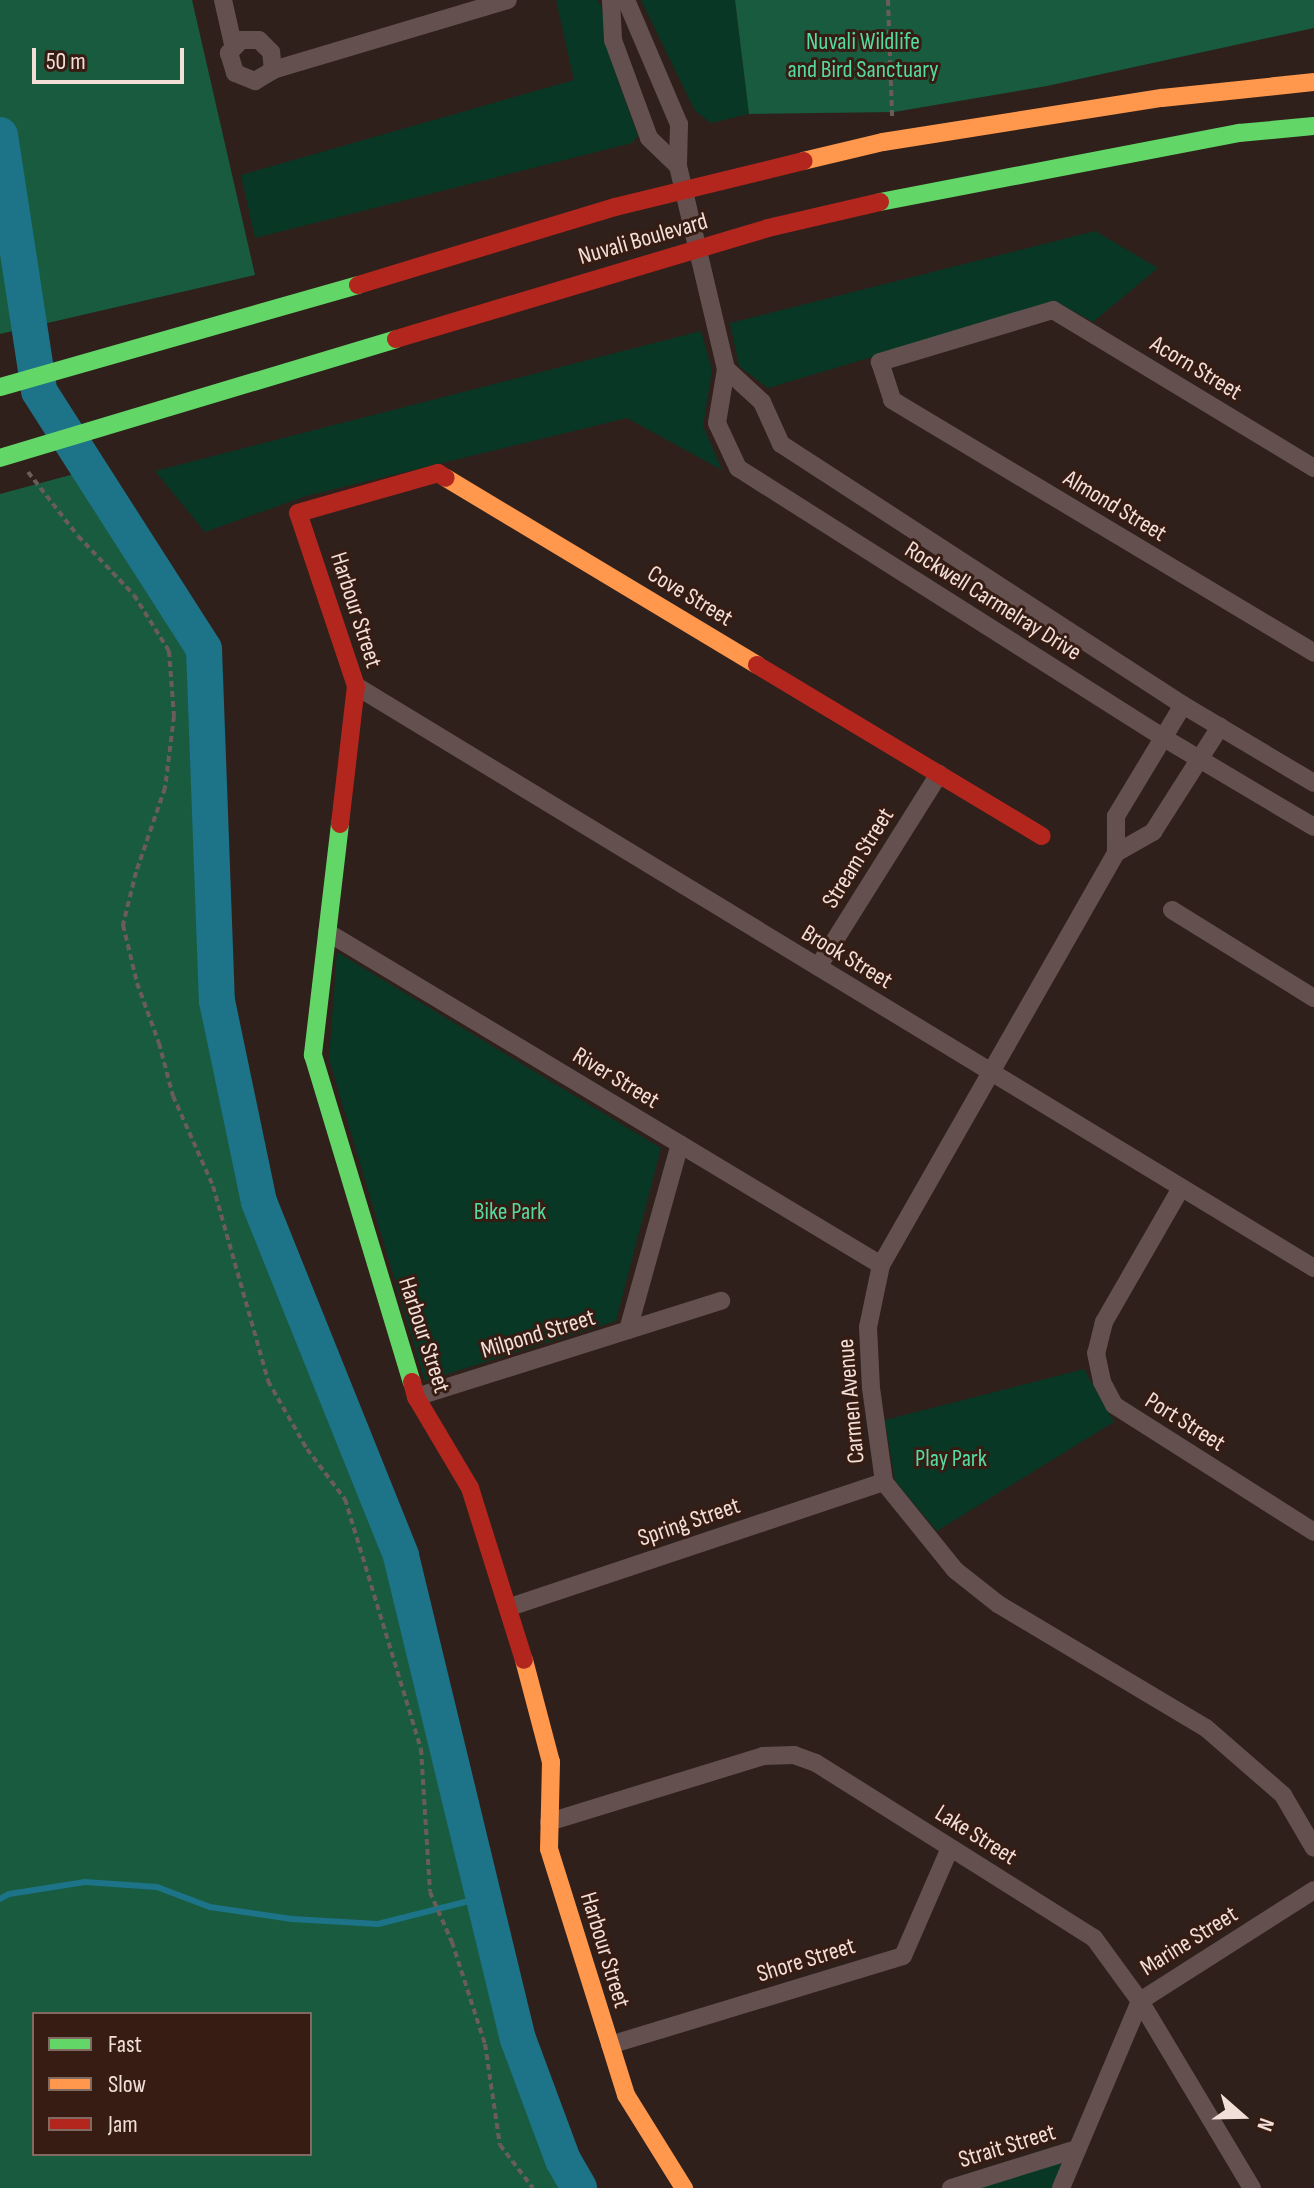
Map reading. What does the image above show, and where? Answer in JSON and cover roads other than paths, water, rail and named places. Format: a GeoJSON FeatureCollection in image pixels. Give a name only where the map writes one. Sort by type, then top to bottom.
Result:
{"type":"FeatureCollection","features":[{"type":"Feature","properties":{"kind":"street"},"geometry":{"type":"LineString","coordinates":[[223,0],[233,44],[229,53],[235,73],[255,81],[273,70],[508,0]]}},
{"type":"Feature","properties":{"kind":"street"},"geometry":{"type":"LineString","coordinates":[[611,0],[613,40],[649,138],[678,166]]}},
{"type":"Feature","properties":{"kind":"street"},"geometry":{"type":"LineString","coordinates":[[626,0],[679,124],[678,166]]}},
{"type":"Feature","properties":{"kind":"street"},"geometry":{"type":"LineString","coordinates":[[233,44],[259,40],[271,52],[273,70]]}},
{"type":"Feature","properties":{"kind":"street","name":"Nuvali Boulevard"},"geometry":{"type":"LineString","coordinates":[[3,386],[615,207],[883,142],[1162,98],[1314,82]]}},
{"type":"Feature","properties":{"kind":"street","name":"Nuvali Boulevard"},"geometry":{"type":"LineString","coordinates":[[7,456],[696,248],[855,207],[1239,133],[1314,126]]}},
{"type":"Feature","properties":{"kind":"street","name":"Rockwell Carmelray Drive"},"geometry":{"type":"LineString","coordinates":[[678,166],[726,369],[717,423],[738,468],[1164,738],[1314,827]]}},
{"type":"Feature","properties":{"kind":"street","name":"Almond Street"},"geometry":{"type":"LineString","coordinates":[[1053,310],[880,362],[892,400],[1314,653]]}},
{"type":"Feature","properties":{"kind":"street","name":"Acorn Street"},"geometry":{"type":"LineString","coordinates":[[1053,310],[1314,468]]}},
{"type":"Feature","properties":{"kind":"street","name":"Rockwell Carmelray Drive"},"geometry":{"type":"LineString","coordinates":[[726,369],[762,402],[781,444],[1183,705],[1314,783]]}},
{"type":"Feature","properties":{"kind":"street","name":"Cove Street"},"geometry":{"type":"LineString","coordinates":[[298,513],[438,473],[1042,836]]}},
{"type":"Feature","properties":{"kind":"street","name":"Harbour Street"},"geometry":{"type":"LineString","coordinates":[[298,513],[356,686],[313,1055],[416,1397],[470,1488],[510,1607],[551,1762],[549,1849],[626,2095],[684,2188]]}},
{"type":"Feature","properties":{"kind":"street","name":"Brook Street"},"geometry":{"type":"LineString","coordinates":[[356,686],[1314,1268]]}},
{"type":"Feature","properties":{"kind":"street","name":"Carmen Avenue"},"geometry":{"type":"LineString","coordinates":[[1183,705],[1116,816],[1116,853],[881,1265],[868,1327],[884,1482],[955,1570],[998,1604],[1206,1728],[1283,1795],[1314,1848]]}},
{"type":"Feature","properties":{"kind":"street"},"geometry":{"type":"LineString","coordinates":[[1116,853],[1153,832],[1220,727]]}},
{"type":"Feature","properties":{"kind":"street","name":"Stream Street"},"geometry":{"type":"LineString","coordinates":[[818,967],[939,774]]}},
{"type":"Feature","properties":{"kind":"street"},"geometry":{"type":"LineString","coordinates":[[1172,910],[1314,998]]}},
{"type":"Feature","properties":{"kind":"street","name":"River Street"},"geometry":{"type":"LineString","coordinates":[[327,932],[881,1265]]}},
{"type":"Feature","properties":{"kind":"street","name":"Milpond Street"},"geometry":{"type":"LineString","coordinates":[[628,1330],[680,1144]]}},
{"type":"Feature","properties":{"kind":"street","name":"Port Street"},"geometry":{"type":"LineString","coordinates":[[1181,1188],[1104,1322],[1096,1353],[1102,1382],[1114,1405],[1314,1532]]}},
{"type":"Feature","properties":{"kind":"street","name":"Milpond Street"},"geometry":{"type":"LineString","coordinates":[[416,1397],[721,1301]]}},
{"type":"Feature","properties":{"kind":"street","name":"Spring Street"},"geometry":{"type":"LineString","coordinates":[[510,1607],[884,1482]]}},
{"type":"Feature","properties":{"kind":"street","name":"Lake Street"},"geometry":{"type":"LineString","coordinates":[[549,1822],[763,1756],[794,1755],[816,1763],[1094,1938],[1140,2001],[1252,2188]]}},
{"type":"Feature","properties":{"kind":"street","name":"Shore Street"},"geometry":{"type":"LineString","coordinates":[[610,2045],[903,1956],[950,1848]]}},
{"type":"Feature","properties":{"kind":"street","name":"Marine Street"},"geometry":{"type":"LineString","coordinates":[[1061,2188],[1140,2001],[1314,1890]]}},
{"type":"Feature","properties":{"kind":"street","name":"Strait Street"},"geometry":{"type":"LineString","coordinates":[[951,2188],[1077,2149]]}},
{"type":"Feature","properties":{"kind":"waterway"},"geometry":{"type":"LineString","coordinates":[[0,135],[39,391],[204,649],[217,1001],[259,1202],[401,1556],[518,2039],[563,2160],[579,2188]]}},
{"type":"Feature","properties":{"kind":"waterway"},"geometry":{"type":"LineString","coordinates":[[0,1899],[9,1894],[85,1882],[157,1887],[210,1907],[292,1919],[378,1924],[481,1898]]}},
{"type":"Feature","properties":{"kind":"park label","name":"Nuvali Wildlife and Bird Sanctuary"},"geometry":{"type":"Point","coordinates":[863,56]}},
{"type":"Feature","properties":{"kind":"park label","name":"Bike Park"},"geometry":{"type":"Point","coordinates":[510,1212]}},
{"type":"Feature","properties":{"kind":"park label","name":"Play Park"},"geometry":{"type":"Point","coordinates":[951,1459]}}]}
